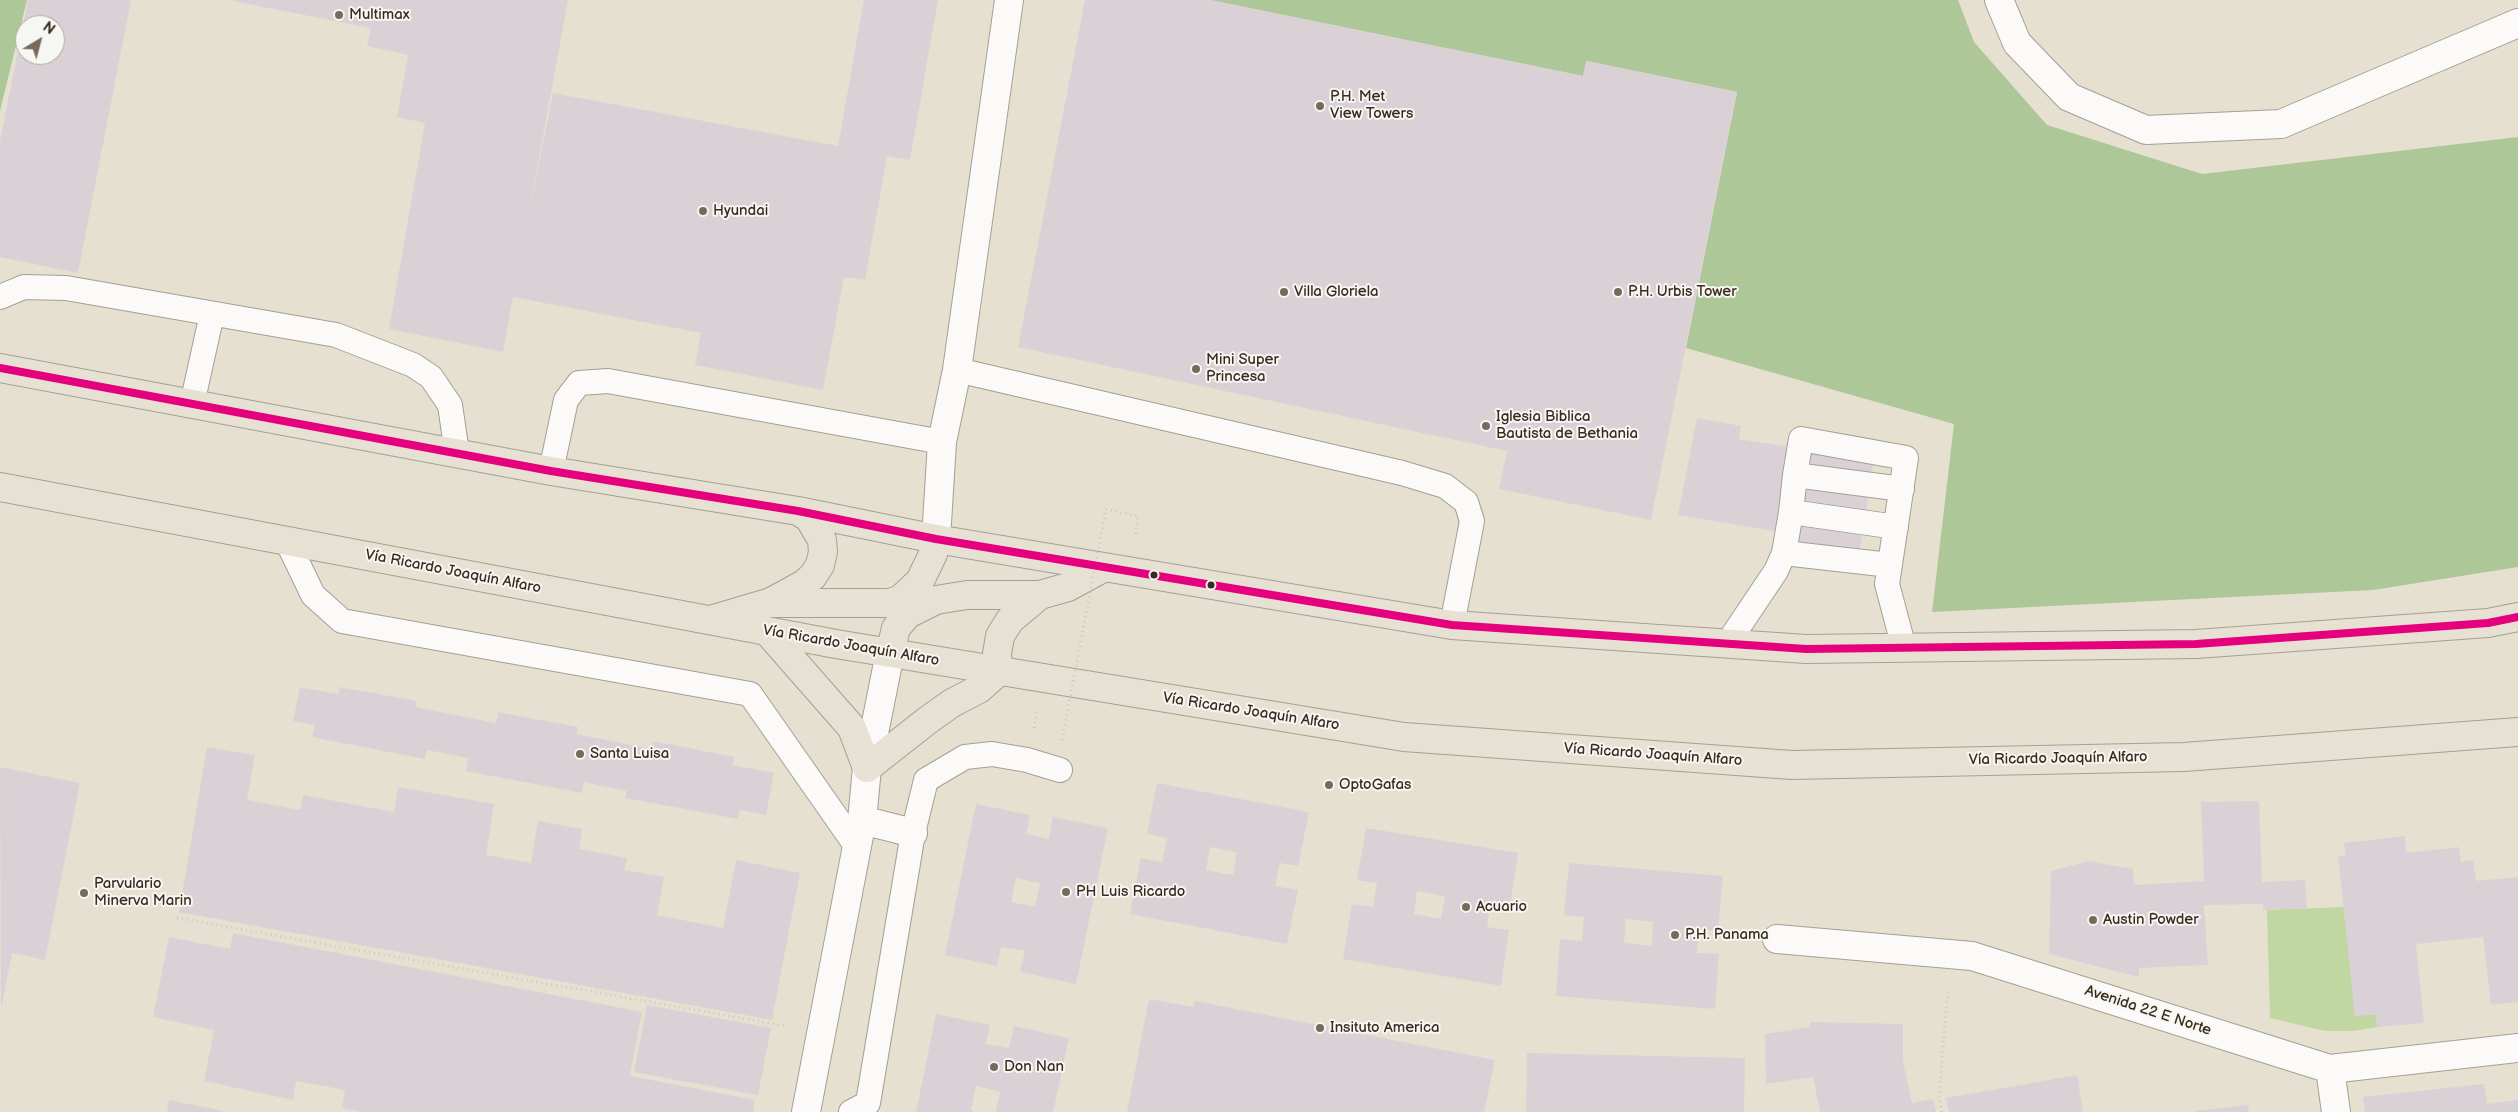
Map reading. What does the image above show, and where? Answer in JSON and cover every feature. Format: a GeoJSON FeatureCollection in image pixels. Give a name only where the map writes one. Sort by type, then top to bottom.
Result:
{"type":"FeatureCollection","features":[{"type":"Feature","properties":{"kind":"main road"},"geometry":{"type":"LineString","coordinates":[[0,368],[551,471],[798,511],[936,539],[1102,568],[1452,625],[1806,650],[2196,644],[2488,622],[2518,617]]}},
{"type":"Feature","properties":{"kind":"main road","name":"Vía Ricardo Joaquín Alfaro"},"geometry":{"type":"LineString","coordinates":[[0,487],[890,654],[1404,737],[1792,764],[2184,757],[2518,732]]}},
{"type":"Feature","properties":{"kind":"main road"},"geometry":{"type":"LineString","coordinates":[[710,620],[768,603],[804,584],[813,576],[820,565],[823,552],[822,540],[809,518],[798,511]]}},
{"type":"Feature","properties":{"kind":"main road"},"geometry":{"type":"LineString","coordinates":[[768,603],[890,603],[901,599],[920,580],[933,554],[936,539]]}},
{"type":"Feature","properties":{"kind":"main road"},"geometry":{"type":"LineString","coordinates":[[890,654],[896,628],[908,614],[936,600],[967,595],[1040,595],[1068,587],[1102,568]]}},
{"type":"Feature","properties":{"kind":"main road"},"geometry":{"type":"LineString","coordinates":[[767,630],[852,728],[867,768],[936,715],[979,689],[998,672],[996,654],[1000,636],[1010,620],[1040,595]]}},
{"type":"Feature","properties":{"kind":"street"},"geometry":{"type":"LineString","coordinates":[[936,539],[942,442],[957,370],[1008,0]]}},
{"type":"Feature","properties":{"kind":"street"},"geometry":{"type":"LineString","coordinates":[[1999,0],[2017,43],[2069,97],[2146,130],[2281,124],[2518,23]]}},
{"type":"Feature","properties":{"kind":"street"},"geometry":{"type":"LineString","coordinates":[[806,1112],[862,820],[867,768],[890,654]]}},
{"type":"Feature","properties":{"kind":"street"},"geometry":{"type":"LineString","coordinates":[[862,820],[912,833]]}},
{"type":"Feature","properties":{"kind":"street","name":"Avenida 22 E Norte"},"geometry":{"type":"LineString","coordinates":[[1777,939],[1972,956],[2330,1070],[2518,1048]]}},
{"type":"Feature","properties":{"kind":"street"},"geometry":{"type":"LineString","coordinates":[[2330,1070],[2336,1112]]}},
{"type":"Feature","properties":{"kind":"lane"},"geometry":{"type":"LineString","coordinates":[[0,297],[24,288],[66,288],[336,334],[413,364],[431,377],[450,404],[457,453]]}},
{"type":"Feature","properties":{"kind":"lane"},"geometry":{"type":"LineString","coordinates":[[192,404],[212,314]]}},
{"type":"Feature","properties":{"kind":"lane"},"geometry":{"type":"LineString","coordinates":[[957,370],[1402,473],[1445,486],[1466,502],[1472,521],[1452,625]]}},
{"type":"Feature","properties":{"kind":"lane"},"geometry":{"type":"LineString","coordinates":[[551,471],[566,400],[579,383],[608,381],[942,442]]}},
{"type":"Feature","properties":{"kind":"lane"},"geometry":{"type":"LineString","coordinates":[[1727,644],[1776,571],[1784,553],[1801,439],[1906,458],[1887,584],[1904,648]]}},
{"type":"Feature","properties":{"kind":"lane"},"geometry":{"type":"LineString","coordinates":[[1795,475],[1902,489]]}},
{"type":"Feature","properties":{"kind":"lane"},"geometry":{"type":"LineString","coordinates":[[1791,512],[1896,528]]}},
{"type":"Feature","properties":{"kind":"lane"},"geometry":{"type":"LineString","coordinates":[[287,541],[313,595],[342,620],[750,694],[856,847]]}},
{"type":"Feature","properties":{"kind":"lane"},"geometry":{"type":"LineString","coordinates":[[1784,553],[1890,565]]}},
{"type":"Feature","properties":{"kind":"lane"},"geometry":{"type":"LineString","coordinates":[[851,1112],[868,1103],[912,833],[926,780],[965,757],[992,754],[1027,760],[1060,770]]}},
{"type":"Feature","properties":{"kind":"path"},"geometry":{"type":"LineString","coordinates":[[1062,740],[1106,509],[1138,516]]}},
{"type":"Feature","properties":{"kind":"path"},"geometry":{"type":"LineString","coordinates":[[1027,760],[1042,680]]}},
{"type":"Feature","properties":{"kind":"path"},"geometry":{"type":"LineString","coordinates":[[177,918],[821,1032]]}},
{"type":"Feature","properties":{"kind":"path"},"geometry":{"type":"LineString","coordinates":[[1942,1112],[1939,1097],[1951,954]]}},
{"type":"Feature","properties":{"kind":"green space"},"geometry":{"type":"Polygon","coordinates":[[[0,0],[27,0],[23,15],[15,15],[15,49],[0,111],[0,0]]]}},
{"type":"Feature","properties":{"kind":"green space"},"geometry":{"type":"Polygon","coordinates":[[[1210,0],[1958,0],[1974,42],[2047,125],[2202,174],[2518,137],[2518,567],[2373,590],[1932,612],[1954,424],[1686,348],[1737,92],[1587,61],[1583,76],[1210,0]]]}},
{"type":"Feature","properties":{"kind":"green space"},"geometry":{"type":"Polygon","coordinates":[[[2344,907],[2355,1016],[2376,1014],[2377,1027],[2354,1031],[2325,1031],[2270,1018],[2267,910],[2344,907]]]}},
{"type":"Feature","properties":{"kind":"building"},"geometry":{"type":"Polygon","coordinates":[[[28,0],[131,0],[78,273],[0,257],[0,141],[15,65],[65,65],[65,15],[25,15],[28,0]]]}},
{"type":"Feature","properties":{"kind":"building"},"geometry":{"type":"Polygon","coordinates":[[[228,0],[568,0],[528,218],[553,93],[838,146],[864,0],[938,0],[910,160],[887,156],[865,280],[844,277],[823,390],[695,365],[701,333],[513,297],[503,352],[389,329],[425,123],[397,117],[408,55],[367,46],[371,28],[228,0]]]}},
{"type":"Feature","properties":{"kind":"building"},"geometry":{"type":"Polygon","coordinates":[[[1085,0],[1210,0],[1583,76],[1586,61],[1737,92],[1651,520],[1499,489],[1507,451],[1018,347],[1085,0]]]}},
{"type":"Feature","properties":{"kind":"building"},"geometry":{"type":"Polygon","coordinates":[[[1697,418],[1741,426],[1739,439],[1813,451],[1816,429],[1877,439],[1857,567],[1795,556],[1799,535],[1678,515],[1697,418]]]}},
{"type":"Feature","properties":{"kind":"building","name":"Santa Luisa"},"geometry":{"type":"Polygon","coordinates":[[[300,687],[338,694],[340,687],[417,701],[415,707],[496,723],[498,712],[578,727],[576,734],[652,749],[653,741],[734,757],[733,765],[774,773],[766,815],[740,810],[738,819],[625,798],[627,791],[584,782],[582,793],[466,771],[468,758],[427,750],[425,759],[312,737],[315,725],[293,721],[300,687]]]}},
{"type":"Feature","properties":{"kind":"building"},"geometry":{"type":"Polygon","coordinates":[[[207,747],[255,755],[247,800],[300,810],[303,795],[394,812],[398,787],[494,804],[486,855],[531,863],[538,821],[582,829],[579,849],[627,858],[624,870],[664,877],[657,915],[723,928],[736,860],[800,873],[772,1020],[179,912],[207,747]]]}},
{"type":"Feature","properties":{"kind":"building"},"geometry":{"type":"Polygon","coordinates":[[[0,767],[80,783],[45,960],[12,953],[1,1009],[0,767]]]}},
{"type":"Feature","properties":{"kind":"building"},"geometry":{"type":"Polygon","coordinates":[[[1157,783],[1309,812],[1298,866],[1280,863],[1275,886],[1298,890],[1287,944],[1130,914],[1141,858],[1162,862],[1167,838],[1147,834],[1157,783]],[[1210,847],[1206,870],[1233,875],[1237,852],[1210,847]]]}},
{"type":"Feature","properties":{"kind":"building"},"geometry":{"type":"Polygon","coordinates":[[[2259,801],[2262,882],[2305,880],[2307,908],[2263,910],[2263,904],[2204,905],[2208,965],[2139,968],[2139,977],[2049,954],[2051,871],[2089,861],[2133,869],[2134,885],[2204,881],[2201,802],[2259,801]]]}},
{"type":"Feature","properties":{"kind":"building","name":"PH Luis Ricardo"},"geometry":{"type":"Polygon","coordinates":[[[976,804],[1030,815],[1026,834],[1049,839],[1053,817],[1108,828],[1076,984],[1020,972],[1025,951],[1001,947],[997,966],[945,955],[976,804]],[[1016,878],[1011,902],[1035,907],[1040,883],[1016,878]]]}},
{"type":"Feature","properties":{"kind":"building","name":"Acuario"},"geometry":{"type":"Polygon","coordinates":[[[1366,828],[1518,853],[1510,907],[1490,904],[1487,927],[1509,930],[1501,986],[1343,959],[1352,904],[1373,907],[1377,883],[1357,880],[1366,828]],[[1417,891],[1414,914],[1441,919],[1445,896],[1417,891]]]}},
{"type":"Feature","properties":{"kind":"building"},"geometry":{"type":"Polygon","coordinates":[[[2405,836],[2406,853],[2459,847],[2461,862],[2473,860],[2476,881],[2518,877],[2518,1002],[2491,1005],[2483,937],[2416,944],[2424,1023],[2377,1027],[2376,1014],[2355,1016],[2338,856],[2346,856],[2344,843],[2405,836]]]}},
{"type":"Feature","properties":{"kind":"building","name":"P.H. Panama"},"geometry":{"type":"Polygon","coordinates":[[[1569,863],[1723,876],[1718,931],[1699,929],[1697,953],[1719,954],[1715,1009],[1556,996],[1560,939],[1582,941],[1584,917],[1564,915],[1569,863]],[[1626,919],[1624,943],[1652,946],[1653,922],[1626,919]]]}},
{"type":"Feature","properties":{"kind":"building"},"geometry":{"type":"Polygon","coordinates":[[[233,933],[642,1012],[630,1076],[755,1100],[753,1112],[362,1112],[342,1108],[345,1090],[296,1081],[293,1100],[204,1081],[214,1030],[153,1017],[169,937],[230,949],[233,933]]]}},
{"type":"Feature","properties":{"kind":"building"},"geometry":{"type":"Polygon","coordinates":[[[1149,999],[1193,1007],[1195,1001],[1495,1060],[1484,1112],[1127,1112],[1149,999]]]}},
{"type":"Feature","properties":{"kind":"building"},"geometry":{"type":"Polygon","coordinates":[[[647,1005],[771,1028],[758,1095],[634,1072],[647,1005]]]}},
{"type":"Feature","properties":{"kind":"building","name":"Don Nan"},"geometry":{"type":"Polygon","coordinates":[[[936,1014],[990,1025],[986,1044],[1009,1048],[1014,1026],[1069,1038],[1053,1112],[996,1112],[1000,1092],[976,1086],[971,1110],[975,1112],[916,1112],[936,1014]]]}},
{"type":"Feature","properties":{"kind":"building"},"geometry":{"type":"Polygon","coordinates":[[[1810,1022],[1903,1024],[1903,1061],[1912,1103],[1933,1099],[1936,1112],[1820,1112],[1813,1077],[1766,1084],[1765,1034],[1810,1027],[1810,1022]]]}},
{"type":"Feature","properties":{"kind":"building"},"geometry":{"type":"Polygon","coordinates":[[[1527,1053],[1745,1058],[1744,1112],[1526,1112],[1527,1053]]]}},
{"type":"Feature","properties":{"kind":"building"},"geometry":{"type":"Polygon","coordinates":[[[2077,1075],[2083,1112],[1949,1112],[1946,1098],[2077,1075]]]}},
{"type":"Feature","properties":{"kind":"building"},"geometry":{"type":"Polygon","coordinates":[[[2484,1084],[2487,1104],[2518,1100],[2518,1112],[2365,1112],[2363,1097],[2484,1084]]]}},
{"type":"Feature","properties":{"kind":"building"},"geometry":{"type":"Polygon","coordinates":[[[169,1100],[223,1111],[223,1112],[167,1112],[169,1100]]]}},
{"type":"Feature","properties":{"kind":"building"},"geometry":{"type":"Polygon","coordinates":[[[2248,1105],[2249,1112],[2196,1112],[2196,1111],[2248,1105]]]}},
{"type":"Feature","properties":{"kind":"transit line"},"geometry":{"type":"LineString","coordinates":[[0,368],[551,471],[798,511],[936,539],[1452,625],[1806,649],[2196,644],[2488,623],[2518,617]]}},
{"type":"Feature","properties":{"kind":"place","name":"Multimax"},"geometry":{"type":"Point","coordinates":[339,15]}},
{"type":"Feature","properties":{"kind":"place","name":"P.H. Met View Towers"},"geometry":{"type":"Point","coordinates":[1320,106]}},
{"type":"Feature","properties":{"kind":"place","name":"Hyundai"},"geometry":{"type":"Point","coordinates":[703,211]}},
{"type":"Feature","properties":{"kind":"place","name":"Villa Gloriela"},"geometry":{"type":"Point","coordinates":[1284,292]}},
{"type":"Feature","properties":{"kind":"place","name":"P.H. Urbis Tower"},"geometry":{"type":"Point","coordinates":[1618,292]}},
{"type":"Feature","properties":{"kind":"place","name":"Mini Super Princesa"},"geometry":{"type":"Point","coordinates":[1196,369]}},
{"type":"Feature","properties":{"kind":"place","name":"Iglesia Biblica Bautista de Bethania"},"geometry":{"type":"Point","coordinates":[1486,426]}},
{"type":"Feature","properties":{"kind":"place","name":"Santa Luisa"},"geometry":{"type":"Point","coordinates":[580,754]}},
{"type":"Feature","properties":{"kind":"place","name":"OptoGafas"},"geometry":{"type":"Point","coordinates":[1329,785]}},
{"type":"Feature","properties":{"kind":"place","name":"PH Luis Ricardo"},"geometry":{"type":"Point","coordinates":[1066,892]}},
{"type":"Feature","properties":{"kind":"place","name":"Parvulario Minerva Marin"},"geometry":{"type":"Point","coordinates":[84,893]}},
{"type":"Feature","properties":{"kind":"place","name":"Acuario"},"geometry":{"type":"Point","coordinates":[1466,907]}},
{"type":"Feature","properties":{"kind":"place","name":"Austin Powder"},"geometry":{"type":"Point","coordinates":[2093,920]}},
{"type":"Feature","properties":{"kind":"place","name":"P.H. Panama"},"geometry":{"type":"Point","coordinates":[1675,935]}},
{"type":"Feature","properties":{"kind":"place","name":"Insituto America"},"geometry":{"type":"Point","coordinates":[1320,1028]}},
{"type":"Feature","properties":{"kind":"place","name":"Don Nan"},"geometry":{"type":"Point","coordinates":[994,1067]}}]}
